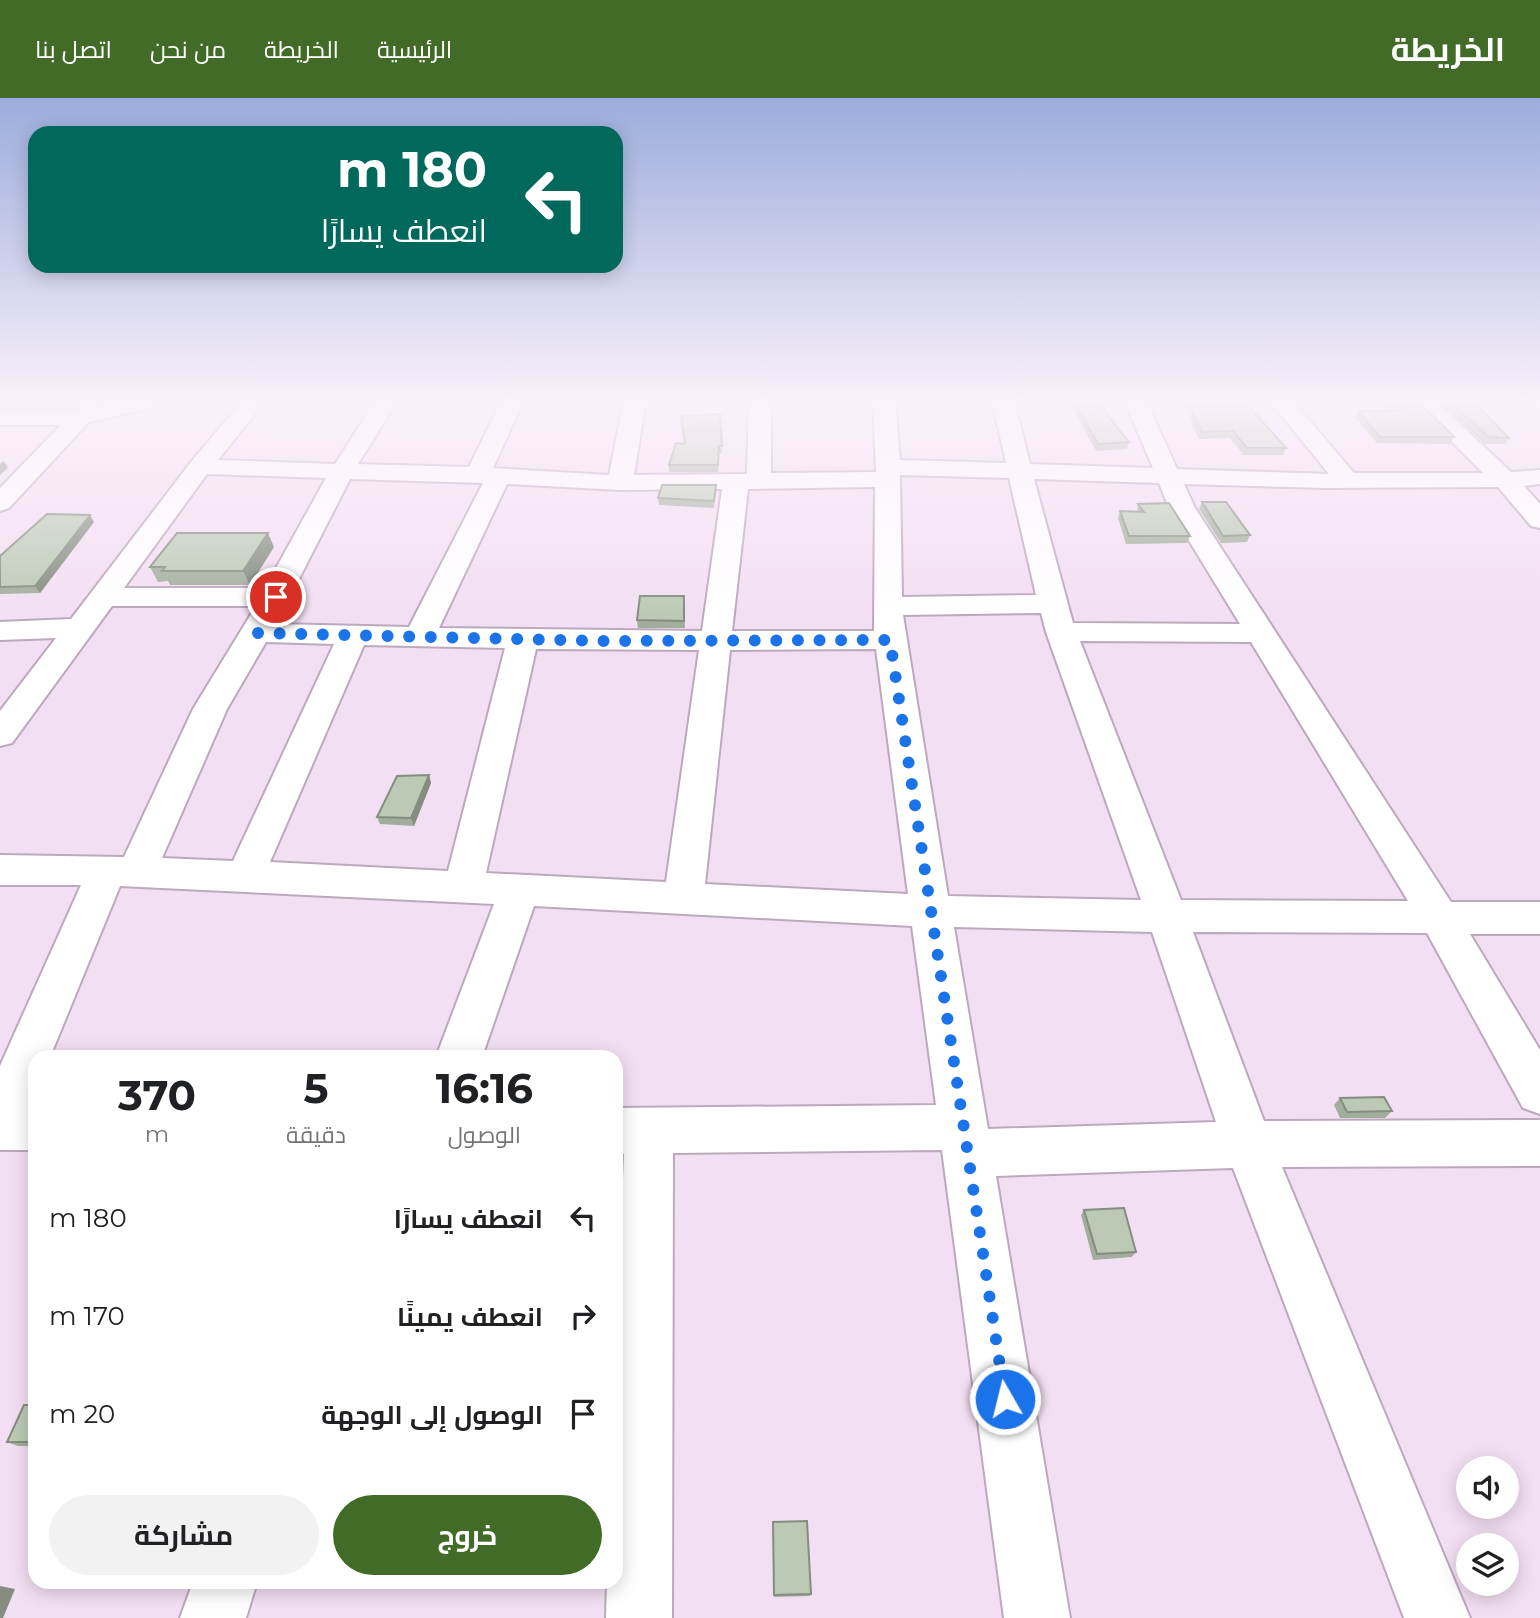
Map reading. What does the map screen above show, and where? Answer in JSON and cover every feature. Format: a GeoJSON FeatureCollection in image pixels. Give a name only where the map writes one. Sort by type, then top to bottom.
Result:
{"type":"FeatureCollection","features":[{"type":"Feature","properties":{"kind":"street"},"geometry":{"type":"LineString","coordinates":[[0,503],[30,471]]}},
{"type":"Feature","properties":{"kind":"street"},"geometry":{"type":"LineString","coordinates":[[0,735],[197,471]]}},
{"type":"Feature","properties":{"kind":"street"},"geometry":{"type":"LineString","coordinates":[[34,1050],[122,871],[210,709],[276,597],[342,471],[620,483],[747,481],[888,473],[1505,480],[1540,477]]}},
{"type":"Feature","properties":{"kind":"street"},"geometry":{"type":"LineString","coordinates":[[419,638],[490,471]]}},
{"type":"Feature","properties":{"kind":"street"},"geometry":{"type":"LineString","coordinates":[[620,483],[622,471]]}},
{"type":"Feature","properties":{"kind":"street"},"geometry":{"type":"LineString","coordinates":[[683,900],[714,640],[749,471]]}},
{"type":"Feature","properties":{"kind":"street"},"geometry":{"type":"LineString","coordinates":[[1164,471],[1182,508],[1259,633],[1440,917],[1540,1093]]}},
{"type":"Feature","properties":{"kind":"street"},"geometry":{"type":"LineString","coordinates":[[1339,471],[1346,479]]}},
{"type":"Feature","properties":{"kind":"street"},"geometry":{"type":"LineString","coordinates":[[1495,471],[1540,520]]}},
{"type":"Feature","properties":{"kind":"street"},"geometry":{"type":"LineString","coordinates":[[888,473],[888,623],[1037,1618]]}},
{"type":"Feature","properties":{"kind":"street"},"geometry":{"type":"LineString","coordinates":[[1021,473],[1056,618],[1248,1144],[1437,1618]]}},
{"type":"Feature","properties":{"kind":"street"},"geometry":{"type":"LineString","coordinates":[[103,597],[276,597]]}},
{"type":"Feature","properties":{"kind":"street"},"geometry":{"type":"LineString","coordinates":[[256,633],[419,638],[714,640],[888,623],[1056,618],[1259,633]]}},
{"type":"Feature","properties":{"kind":"street"},"geometry":{"type":"LineString","coordinates":[[0,631],[81,628]]}},
{"type":"Feature","properties":{"kind":"street"},"geometry":{"type":"LineString","coordinates":[[245,876],[353,636]]}},
{"type":"Feature","properties":{"kind":"street"},"geometry":{"type":"LineString","coordinates":[[463,888],[523,639]]}},
{"type":"Feature","properties":{"kind":"street"},"geometry":{"type":"LineString","coordinates":[[0,870],[245,876],[932,911],[1167,916],[1540,918]]}},
{"type":"Feature","properties":{"kind":"street"},"geometry":{"type":"LineString","coordinates":[[462,1050],[519,891]]}},
{"type":"Feature","properties":{"kind":"street"},"geometry":{"type":"LineString","coordinates":[[0,1120],[28,1063]]}},
{"type":"Feature","properties":{"kind":"street"},"geometry":{"type":"LineString","coordinates":[[0,1127],[28,1127]]}},
{"type":"Feature","properties":{"kind":"street"},"geometry":{"type":"LineString","coordinates":[[639,1618],[632,1130],[967,1140],[1248,1144],[1540,1143]]}},
{"type":"Feature","properties":{"kind":"street"},"geometry":{"type":"LineString","coordinates":[[213,1618],[223,1589]]}},
{"type":"Feature","properties":{"kind":"building"},"geometry":{"type":"Polygon","coordinates":[[[662,485],[716,485],[714,501],[658,498],[662,485]]]}},
{"type":"Feature","properties":{"kind":"building"},"geometry":{"type":"Polygon","coordinates":[[[1202,502],[1226,502],[1250,535],[1223,536],[1202,502]]]}},
{"type":"Feature","properties":{"kind":"building"},"geometry":{"type":"Polygon","coordinates":[[[1169,503],[1190,536],[1129,536],[1120,511],[1144,512],[1138,504],[1169,503]]]}},
{"type":"Feature","properties":{"kind":"building"},"geometry":{"type":"Polygon","coordinates":[[[47,514],[90,515],[35,586],[0,587],[0,556],[47,514]]]}},
{"type":"Feature","properties":{"kind":"building"},"geometry":{"type":"Polygon","coordinates":[[[177,533],[268,533],[243,571],[162,571],[165,567],[150,567],[177,533]]]}},
{"type":"Feature","properties":{"kind":"building"},"geometry":{"type":"Polygon","coordinates":[[[640,596],[684,596],[684,621],[637,620],[640,596]]]}},
{"type":"Feature","properties":{"kind":"building"},"geometry":{"type":"Polygon","coordinates":[[[429,775],[411,818],[377,817],[397,776],[429,775]]]}},
{"type":"Feature","properties":{"kind":"building"},"geometry":{"type":"Polygon","coordinates":[[[1384,1097],[1392,1111],[1347,1112],[1340,1098],[1384,1097]]]}},
{"type":"Feature","properties":{"kind":"building"},"geometry":{"type":"Polygon","coordinates":[[[1124,1208],[1136,1252],[1097,1254],[1084,1210],[1124,1208]]]}},
{"type":"Feature","properties":{"kind":"building"},"geometry":{"type":"Polygon","coordinates":[[[24,1405],[28,1405],[28,1442],[7,1442],[24,1405]]]}},
{"type":"Feature","properties":{"kind":"building"},"geometry":{"type":"Polygon","coordinates":[[[807,1521],[811,1594],[774,1595],[773,1522],[807,1521]]]}},
{"type":"Feature","properties":{"kind":"route"},"geometry":{"type":"LineString","coordinates":[[276,597],[256,633],[607,641],[890,640],[1005,1399]]}}]}
